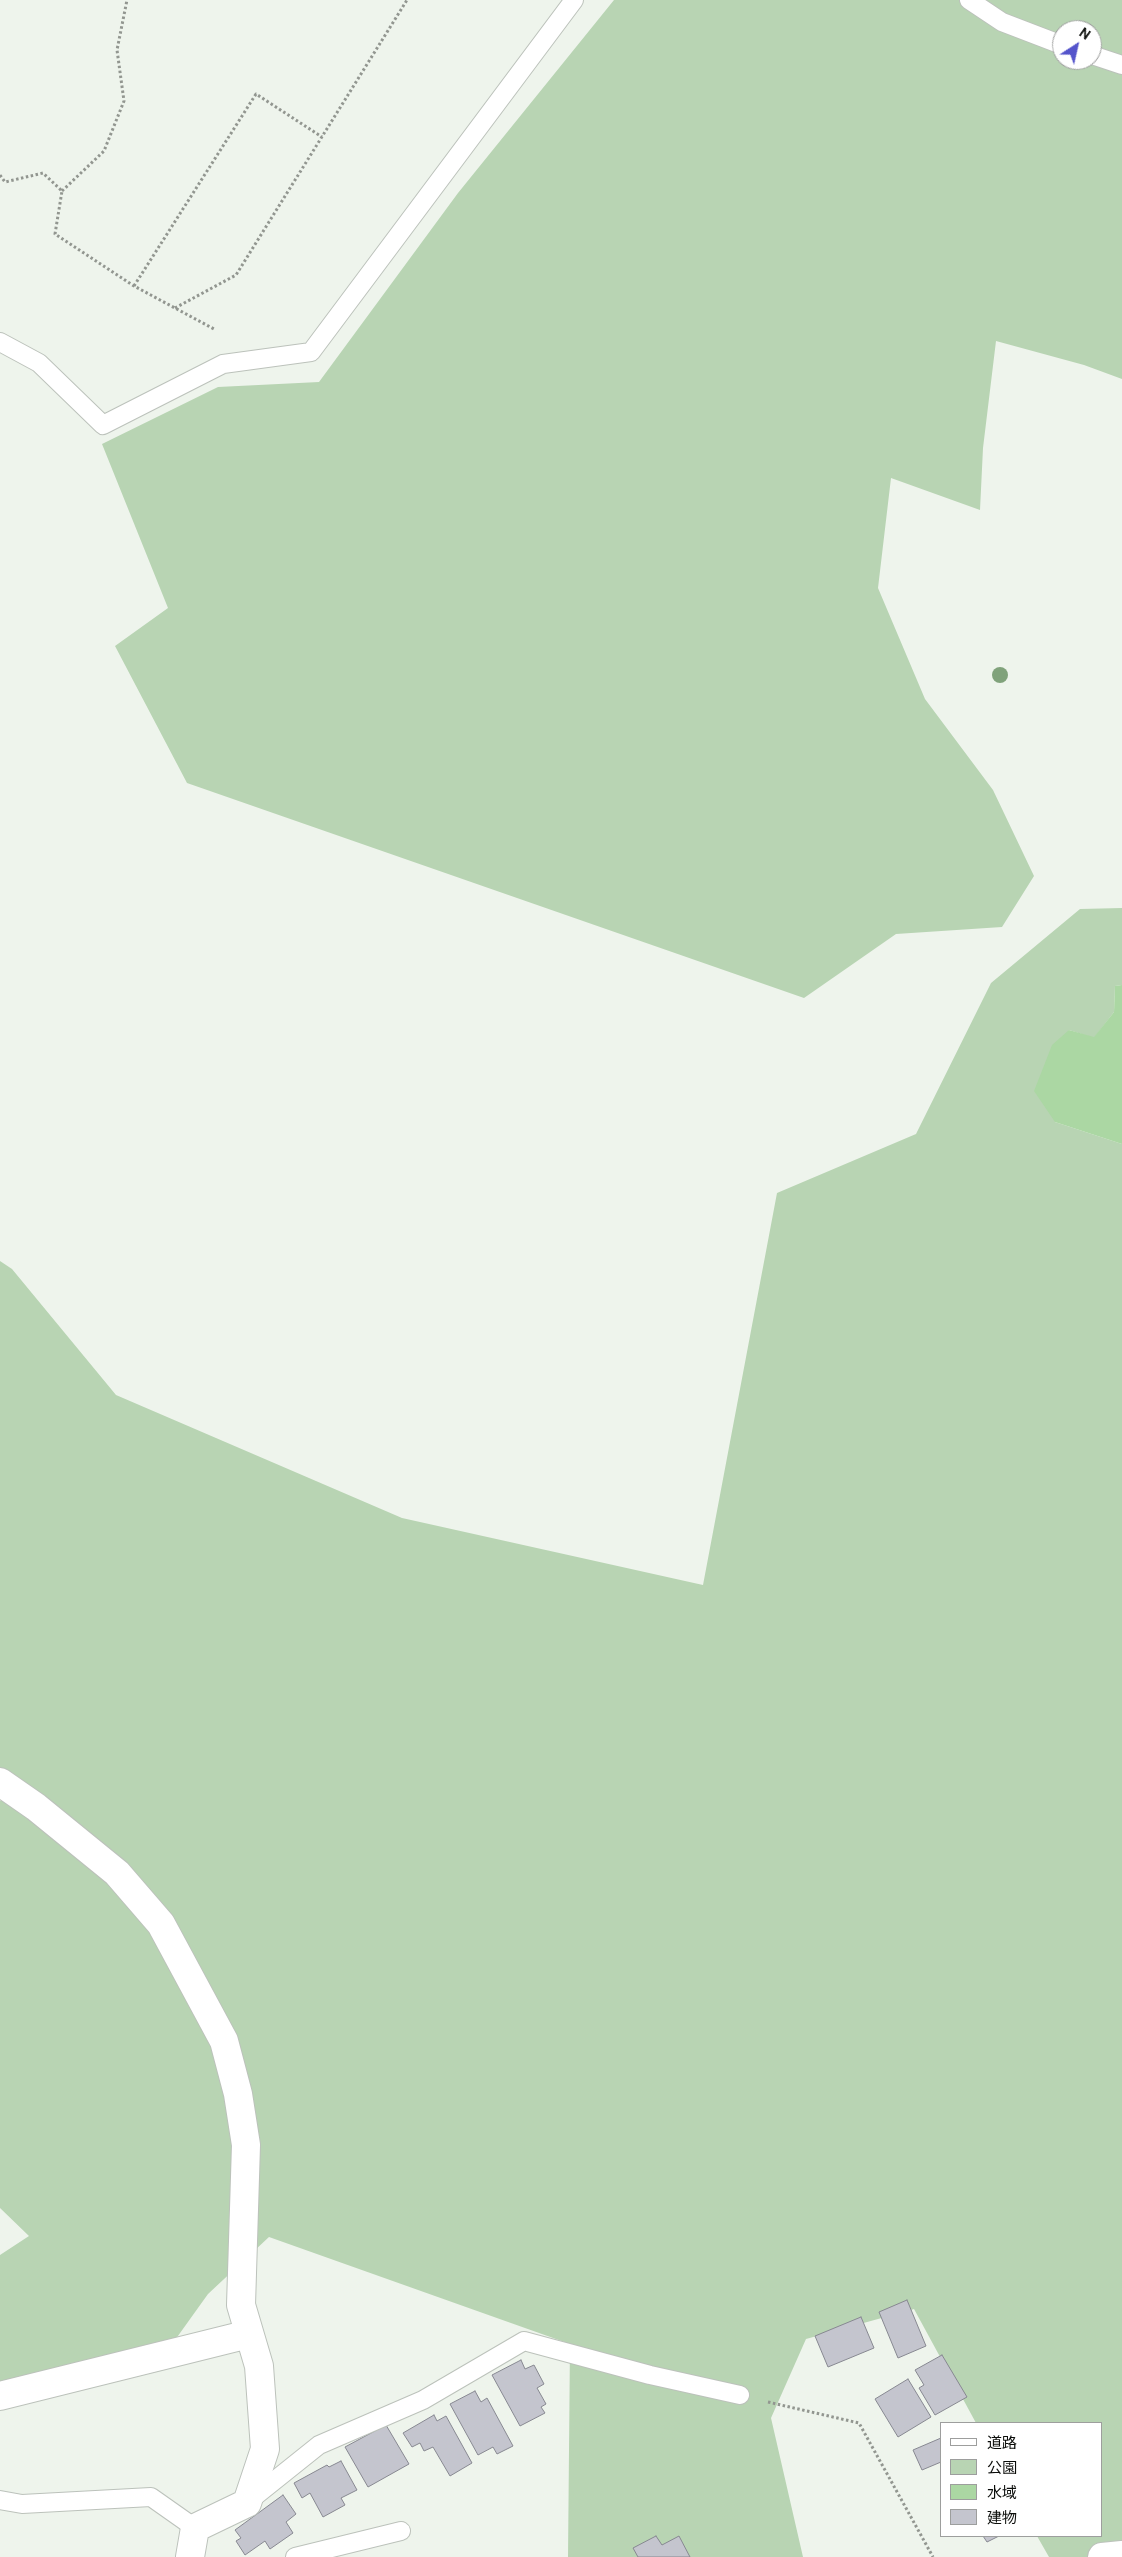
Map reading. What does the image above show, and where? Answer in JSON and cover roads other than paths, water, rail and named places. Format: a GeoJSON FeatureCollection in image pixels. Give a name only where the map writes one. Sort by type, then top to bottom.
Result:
{"type":"FeatureCollection","features":[{"type":"Feature","properties":{"kind":"street"},"geometry":{"type":"LineString","coordinates":[[0,1782],[36,1807],[117,1873],[161,1924],[224,2041],[238,2094],[246,2145],[241,2305],[258,2366],[265,2449],[247,2503],[195,2528],[190,2557]]}},
{"type":"Feature","properties":{"kind":"street"},"geometry":{"type":"LineString","coordinates":[[0,2396],[249,2334]]}},
{"type":"Feature","properties":{"kind":"street"},"geometry":{"type":"LineString","coordinates":[[1102,2557],[1122,2555]]}},
{"type":"Feature","properties":{"kind":"lane"},"geometry":{"type":"LineString","coordinates":[[0,342],[39,363],[103,425],[223,364],[311,352],[574,0]]}},
{"type":"Feature","properties":{"kind":"lane"},"geometry":{"type":"LineString","coordinates":[[969,0],[1002,22],[1052,41]]}},
{"type":"Feature","properties":{"kind":"lane"},"geometry":{"type":"LineString","coordinates":[[1102,58],[1122,65]]}},
{"type":"Feature","properties":{"kind":"lane"},"geometry":{"type":"LineString","coordinates":[[247,2503],[319,2445],[423,2400],[524,2341],[650,2375],[740,2395]]}},
{"type":"Feature","properties":{"kind":"lane"},"geometry":{"type":"LineString","coordinates":[[0,2500],[22,2504],[151,2497],[195,2528]]}},
{"type":"Feature","properties":{"kind":"lane"},"geometry":{"type":"LineString","coordinates":[[295,2557],[402,2531]]}},
{"type":"Feature","properties":{"kind":"water"},"geometry":{"type":"Polygon","coordinates":[[[1122,985],[1122,1144],[1055,1122],[1034,1091],[1052,1045],[1069,1030],[1094,1037],[1114,1012],[1115,986],[1122,985]]]}}]}
